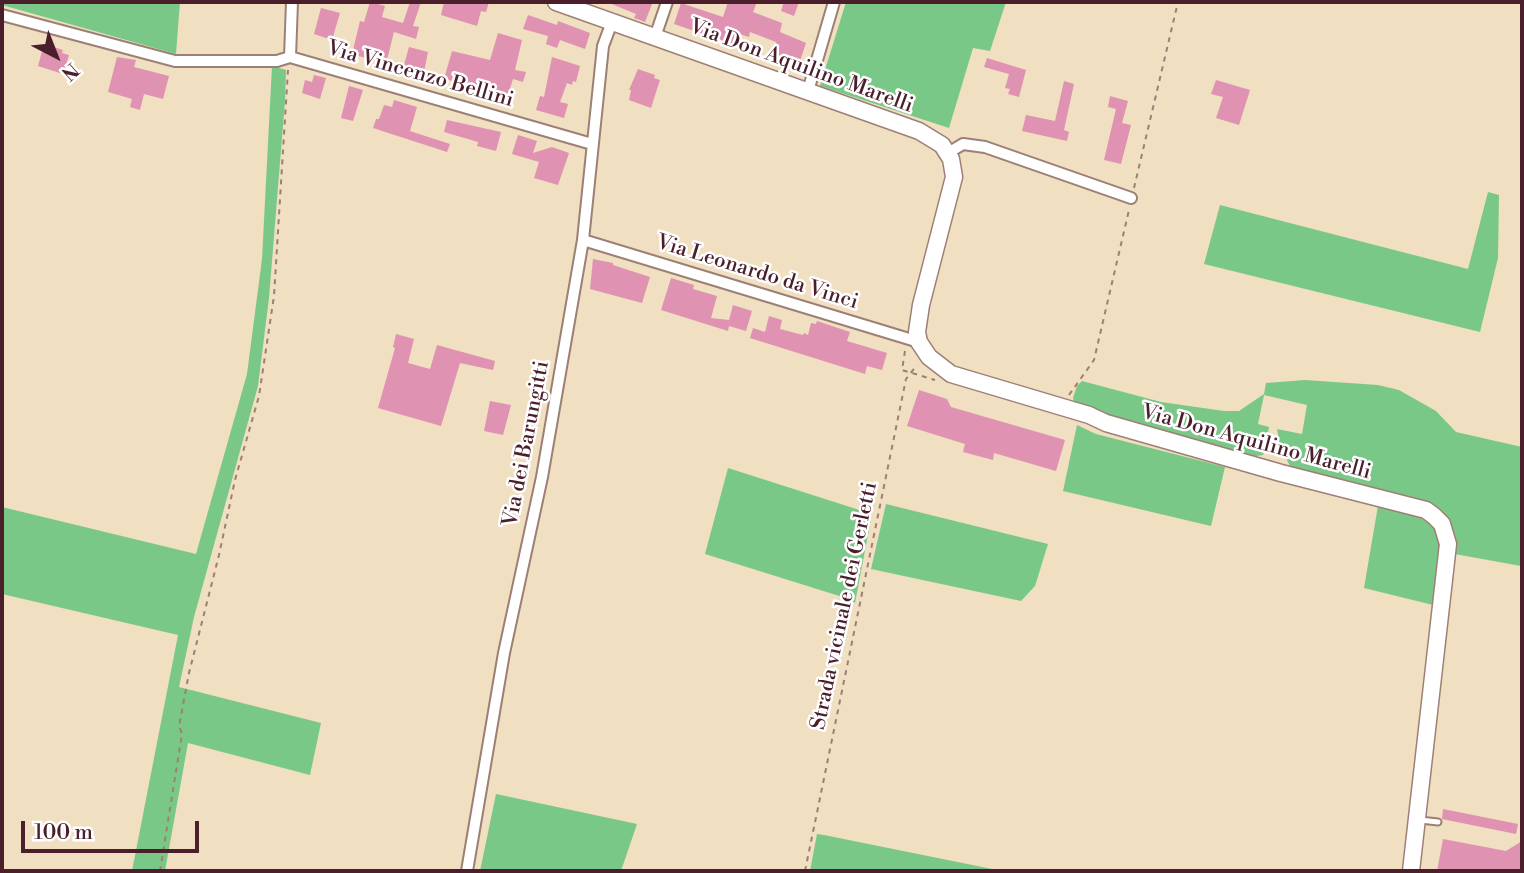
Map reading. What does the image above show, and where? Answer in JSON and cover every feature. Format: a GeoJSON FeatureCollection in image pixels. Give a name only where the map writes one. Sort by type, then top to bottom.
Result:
{"type":"FeatureCollection","features":[{"type":"Feature","properties":{"kind":"street"},"geometry":{"type":"LineString","coordinates":[[2,15],[175,61],[277,61],[290,57],[292,2]]}},
{"type":"Feature","properties":{"kind":"street","name":"Via Don Aquilino Marelli"},"geometry":{"type":"LineString","coordinates":[[556,2],[919,131],[935,139],[948,153]]}},
{"type":"Feature","properties":{"kind":"street"},"geometry":{"type":"LineString","coordinates":[[655,37],[667,2]]}},
{"type":"Feature","properties":{"kind":"street"},"geometry":{"type":"LineString","coordinates":[[808,91],[834,2]]}},
{"type":"Feature","properties":{"kind":"street","name":"Via dei Barungitti"},"geometry":{"type":"LineString","coordinates":[[467,871],[504,653],[542,477],[583,240],[603,46],[612,22]]}},
{"type":"Feature","properties":{"kind":"street","name":"Via Vincenzo Bellini"},"geometry":{"type":"LineString","coordinates":[[290,57],[593,144]]}},
{"type":"Feature","properties":{"kind":"street"},"geometry":{"type":"LineString","coordinates":[[919,342],[921,305],[954,177],[948,153],[963,144],[985,147],[1131,198]]}},
{"type":"Feature","properties":{"kind":"street","name":"Via Leonardo da Vinci"},"geometry":{"type":"LineString","coordinates":[[583,240],[919,342]]}},
{"type":"Feature","properties":{"kind":"street","name":"Via Don Aquilino Marelli"},"geometry":{"type":"LineString","coordinates":[[919,342],[929,357],[961,379],[1281,473],[1426,510],[1442,524],[1448,544],[1410,871]]}},
{"type":"Feature","properties":{"kind":"lane"},"geometry":{"type":"LineString","coordinates":[[1417,820],[1438,822]]}},
{"type":"Feature","properties":{"kind":"path"},"geometry":{"type":"LineString","coordinates":[[160,871],[182,734],[180,718],[235,480],[258,396],[274,296],[290,57]]}},
{"type":"Feature","properties":{"kind":"path"},"geometry":{"type":"LineString","coordinates":[[899,336],[905,348],[902,369],[935,381]]}},
{"type":"Feature","properties":{"kind":"path"},"geometry":{"type":"LineString","coordinates":[[910,372],[929,357]]}},
{"type":"Feature","properties":{"kind":"path","name":"Strada vicinale dei Gerletti"},"geometry":{"type":"LineString","coordinates":[[805,871],[906,379],[910,372]]}},
{"type":"Feature","properties":{"kind":"green space"},"geometry":{"type":"Polygon","coordinates":[[[2,2],[180,2],[176,54],[2,5],[2,2]]]}},
{"type":"Feature","properties":{"kind":"green space"},"geometry":{"type":"Polygon","coordinates":[[[846,2],[1006,2],[990,51],[973,48],[949,128],[820,86],[846,2]]]}},
{"type":"Feature","properties":{"kind":"green space"},"geometry":{"type":"Polygon","coordinates":[[[272,66],[286,70],[285,101],[269,298],[258,386],[194,617],[179,687],[321,723],[310,775],[188,743],[165,871],[132,871],[178,635],[2,594],[2,507],[196,554],[247,374],[262,259],[272,66]]]}},
{"type":"Feature","properties":{"kind":"green space"},"geometry":{"type":"Polygon","coordinates":[[[1488,192],[1499,195],[1498,258],[1480,332],[1204,264],[1220,205],[1468,269],[1488,192]]]}},
{"type":"Feature","properties":{"kind":"green space"},"geometry":{"type":"Polygon","coordinates":[[[1305,380],[1378,385],[1399,390],[1436,411],[1456,432],[1522,447],[1521,566],[1438,551],[1433,605],[1364,588],[1380,494],[1298,472],[1290,466],[1280,446],[1277,429],[1302,434],[1307,405],[1264,395],[1258,424],[1269,427],[1265,449],[1263,455],[1244,458],[1074,403],[1073,398],[1082,381],[1161,402],[1239,411],[1264,394],[1266,383],[1305,380]]]}},
{"type":"Feature","properties":{"kind":"green space"},"geometry":{"type":"Polygon","coordinates":[[[1077,425],[1096,434],[1225,467],[1211,526],[1063,491],[1077,425]]]}},
{"type":"Feature","properties":{"kind":"green space"},"geometry":{"type":"Polygon","coordinates":[[[728,468],[872,514],[855,603],[705,554],[728,468]]]}},
{"type":"Feature","properties":{"kind":"green space"},"geometry":{"type":"Polygon","coordinates":[[[886,504],[1048,544],[1035,586],[1021,601],[871,569],[886,504]]]}},
{"type":"Feature","properties":{"kind":"green space"},"geometry":{"type":"Polygon","coordinates":[[[496,794],[637,824],[621,871],[480,871],[496,794]]]}},
{"type":"Feature","properties":{"kind":"green space"},"geometry":{"type":"Polygon","coordinates":[[[817,834],[824,835],[1002,871],[810,871],[817,834]]]}},
{"type":"Feature","properties":{"kind":"building"},"geometry":{"type":"Polygon","coordinates":[[[370,2],[385,6],[382,17],[403,23],[410,2],[421,2],[413,26],[419,27],[416,39],[394,32],[386,64],[352,54],[360,21],[364,22],[370,2]]]}},
{"type":"Feature","properties":{"kind":"building"},"geometry":{"type":"Polygon","coordinates":[[[444,2],[489,2],[486,12],[481,11],[477,26],[441,15],[444,2]]]}},
{"type":"Feature","properties":{"kind":"building"},"geometry":{"type":"Polygon","coordinates":[[[607,2],[652,4],[645,22],[634,18],[636,14],[607,2]]]}},
{"type":"Feature","properties":{"kind":"building"},"geometry":{"type":"Polygon","coordinates":[[[728,2],[757,2],[753,12],[782,23],[780,32],[806,43],[799,64],[772,54],[776,42],[750,32],[749,37],[736,33],[732,44],[674,24],[681,3],[723,17],[728,2]]]}},
{"type":"Feature","properties":{"kind":"building"},"geometry":{"type":"Polygon","coordinates":[[[784,2],[799,2],[794,16],[781,11],[784,2]]]}},
{"type":"Feature","properties":{"kind":"building"},"geometry":{"type":"Polygon","coordinates":[[[321,8],[340,13],[332,40],[314,34],[321,8]]]}},
{"type":"Feature","properties":{"kind":"building"},"geometry":{"type":"Polygon","coordinates":[[[528,15],[557,25],[558,21],[590,33],[585,49],[560,40],[557,48],[546,44],[548,36],[523,29],[528,15]]]}},
{"type":"Feature","properties":{"kind":"building"},"geometry":{"type":"Polygon","coordinates":[[[498,33],[522,40],[515,70],[526,72],[523,82],[513,79],[507,98],[466,86],[465,90],[452,86],[453,81],[444,79],[452,51],[490,60],[498,33]]]}},
{"type":"Feature","properties":{"kind":"building"},"geometry":{"type":"Polygon","coordinates":[[[44,44],[63,50],[62,53],[69,55],[65,68],[62,67],[60,73],[38,66],[44,44]]]}},
{"type":"Feature","properties":{"kind":"building"},"geometry":{"type":"Polygon","coordinates":[[[409,47],[428,52],[423,77],[402,72],[409,47]]]}},
{"type":"Feature","properties":{"kind":"building"},"geometry":{"type":"Polygon","coordinates":[[[117,57],[136,60],[134,67],[169,76],[163,99],[144,94],[140,110],[130,107],[132,99],[108,92],[117,57]]]}},
{"type":"Feature","properties":{"kind":"building"},"geometry":{"type":"Polygon","coordinates":[[[552,57],[580,66],[576,82],[573,81],[572,85],[567,83],[560,102],[568,104],[564,118],[536,110],[540,96],[544,97],[552,57]]]}},
{"type":"Feature","properties":{"kind":"building"},"geometry":{"type":"Polygon","coordinates":[[[987,58],[1026,70],[1019,97],[1008,94],[1010,89],[1005,88],[1009,74],[984,67],[987,58]]]}},
{"type":"Feature","properties":{"kind":"building"},"geometry":{"type":"Polygon","coordinates":[[[638,69],[655,75],[654,78],[660,80],[651,108],[629,100],[629,90],[638,69]]]}},
{"type":"Feature","properties":{"kind":"building"},"geometry":{"type":"Polygon","coordinates":[[[314,75],[326,78],[320,99],[302,93],[305,80],[312,82],[314,75]]]}},
{"type":"Feature","properties":{"kind":"building"},"geometry":{"type":"Polygon","coordinates":[[[1216,80],[1250,90],[1239,125],[1216,118],[1223,97],[1211,94],[1216,80]]]}},
{"type":"Feature","properties":{"kind":"building"},"geometry":{"type":"Polygon","coordinates":[[[1064,81],[1074,84],[1064,130],[1069,132],[1067,141],[1022,131],[1026,115],[1055,121],[1064,81]]]}},
{"type":"Feature","properties":{"kind":"building"},"geometry":{"type":"Polygon","coordinates":[[[349,86],[363,90],[353,121],[341,118],[349,86]]]}},
{"type":"Feature","properties":{"kind":"building"},"geometry":{"type":"Polygon","coordinates":[[[1110,96],[1128,101],[1122,123],[1131,125],[1121,164],[1104,160],[1116,109],[1108,107],[1110,96]]]}},
{"type":"Feature","properties":{"kind":"building"},"geometry":{"type":"Polygon","coordinates":[[[394,100],[417,107],[410,131],[450,144],[447,152],[373,128],[384,105],[392,107],[394,100]]]}},
{"type":"Feature","properties":{"kind":"building"},"geometry":{"type":"Polygon","coordinates":[[[447,120],[501,132],[496,151],[477,146],[478,142],[444,132],[447,120]]]}},
{"type":"Feature","properties":{"kind":"building"},"geometry":{"type":"Polygon","coordinates":[[[518,135],[537,141],[533,153],[552,147],[569,153],[558,185],[534,178],[539,162],[512,154],[518,135]]]}},
{"type":"Feature","properties":{"kind":"building"},"geometry":{"type":"Polygon","coordinates":[[[593,259],[613,263],[650,277],[642,303],[590,289],[593,259]]]}},
{"type":"Feature","properties":{"kind":"building"},"geometry":{"type":"Polygon","coordinates":[[[671,278],[694,285],[693,289],[717,296],[711,318],[729,320],[733,305],[752,311],[746,331],[729,326],[728,331],[661,310],[671,278]]]}},
{"type":"Feature","properties":{"kind":"building"},"geometry":{"type":"Polygon","coordinates":[[[769,316],[782,320],[780,329],[803,335],[808,335],[811,323],[816,324],[817,321],[850,332],[847,341],[887,353],[882,370],[867,366],[865,374],[750,338],[753,328],[765,332],[769,316]]]}},
{"type":"Feature","properties":{"kind":"building"},"geometry":{"type":"Polygon","coordinates":[[[396,334],[414,339],[408,363],[430,369],[437,345],[495,361],[493,370],[460,363],[441,426],[378,408],[395,348],[396,334]]]}},
{"type":"Feature","properties":{"kind":"building"},"geometry":{"type":"Polygon","coordinates":[[[919,390],[947,399],[951,407],[1065,440],[1056,471],[994,453],[993,460],[963,452],[965,444],[907,426],[919,390]]]}},
{"type":"Feature","properties":{"kind":"building"},"geometry":{"type":"Polygon","coordinates":[[[490,401],[511,405],[503,435],[484,431],[490,401]]]}},
{"type":"Feature","properties":{"kind":"building"},"geometry":{"type":"Polygon","coordinates":[[[1443,809],[1518,824],[1516,834],[1442,819],[1443,809]]]}},
{"type":"Feature","properties":{"kind":"building"},"geometry":{"type":"Polygon","coordinates":[[[1443,839],[1506,851],[1522,841],[1521,871],[1437,871],[1443,839]]]}}]}
